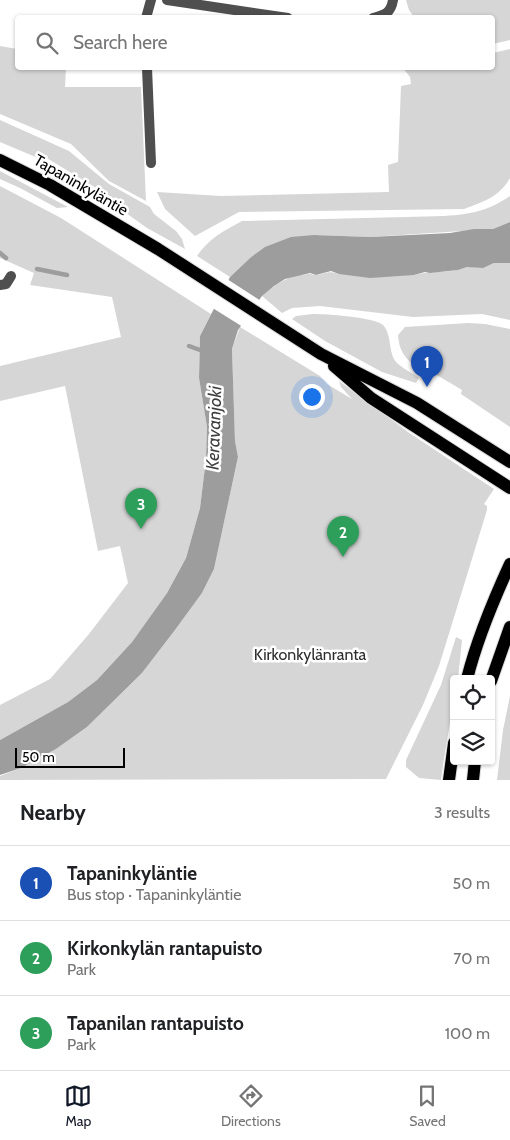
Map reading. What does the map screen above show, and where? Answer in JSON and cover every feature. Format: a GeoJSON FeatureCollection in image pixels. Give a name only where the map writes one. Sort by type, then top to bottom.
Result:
{"type":"FeatureCollection","features":[{"type":"Feature","properties":{"kind":"main road","name":"Tapaninkyläntie"},"geometry":{"type":"LineString","coordinates":[[0,160],[50,185],[158,249],[321,354],[424,407],[510,462]]}},
{"type":"Feature","properties":{"kind":"main road","name":"Tapaninkyläntie"},"geometry":{"type":"LineString","coordinates":[[321,354],[370,398],[510,488]]}},
{"type":"Feature","properties":{"kind":"main road"},"geometry":{"type":"LineString","coordinates":[[467,675],[484,624],[510,564]]}},
{"type":"Feature","properties":{"kind":"main road"},"geometry":{"type":"LineString","coordinates":[[493,675],[510,627]]}},
{"type":"Feature","properties":{"kind":"main road"},"geometry":{"type":"LineString","coordinates":[[448,780],[450,765]]}},
{"type":"Feature","properties":{"kind":"main road"},"geometry":{"type":"LineString","coordinates":[[473,780],[475,765]]}},
{"type":"Feature","properties":{"kind":"street"},"geometry":{"type":"LineString","coordinates":[[147,15],[151,0]]}},
{"type":"Feature","properties":{"kind":"street"},"geometry":{"type":"LineString","coordinates":[[167,0],[268,15]]}},
{"type":"Feature","properties":{"kind":"street"},"geometry":{"type":"LineString","coordinates":[[384,15],[391,9],[393,0]]}},
{"type":"Feature","properties":{"kind":"street"},"geometry":{"type":"LineString","coordinates":[[148,70],[151,162]]}},
{"type":"Feature","properties":{"kind":"street"},"geometry":{"type":"LineString","coordinates":[[0,285],[6,284],[11,276]]}},
{"type":"Feature","properties":{"kind":"green space"},"geometry":{"type":"Polygon","coordinates":[[[406,0],[510,0],[510,40],[495,44],[495,15],[413,15],[406,0]]]}},
{"type":"Feature","properties":{"kind":"green space"},"geometry":{"type":"Polygon","coordinates":[[[0,46],[15,49],[15,70],[66,70],[65,87],[141,87],[146,201],[109,181],[71,144],[0,114],[0,46]]]}},
{"type":"Feature","properties":{"kind":"green space"},"geometry":{"type":"Polygon","coordinates":[[[510,49],[510,178],[501,190],[491,198],[464,209],[239,212],[195,236],[165,209],[157,192],[221,196],[389,192],[388,165],[398,162],[401,86],[411,84],[410,77],[405,70],[495,70],[495,53],[510,49]]]}},
{"type":"Feature","properties":{"kind":"green space"},"geometry":{"type":"Polygon","coordinates":[[[0,120],[69,151],[109,184],[150,207],[154,214],[176,231],[182,239],[185,249],[147,228],[119,208],[116,200],[45,157],[38,158],[0,142],[0,120]]]}},
{"type":"Feature","properties":{"kind":"green space"},"geometry":{"type":"Polygon","coordinates":[[[0,171],[68,207],[57,208],[0,179],[0,171]]]}},
{"type":"Feature","properties":{"kind":"green space"},"geometry":{"type":"Polygon","coordinates":[[[0,186],[61,218],[211,314],[200,336],[199,378],[207,427],[206,459],[200,508],[186,558],[167,593],[132,642],[97,680],[68,702],[0,740],[0,705],[50,679],[89,634],[128,583],[120,546],[98,551],[65,386],[0,401],[0,366],[121,337],[112,297],[30,285],[34,273],[0,258],[0,186]]]}},
{"type":"Feature","properties":{"kind":"green space"},"geometry":{"type":"Polygon","coordinates":[[[510,196],[510,222],[493,229],[370,237],[314,235],[250,258],[230,277],[197,256],[212,240],[242,221],[445,216],[471,213],[487,208],[510,196]]]}},
{"type":"Feature","properties":{"kind":"green space"},"geometry":{"type":"Polygon","coordinates":[[[494,263],[510,263],[510,320],[482,314],[413,317],[320,306],[292,308],[282,313],[262,296],[283,281],[301,275],[316,275],[330,272],[339,274],[414,275],[458,270],[467,267],[483,267],[494,263]]]}},
{"type":"Feature","properties":{"kind":"green space"},"geometry":{"type":"Polygon","coordinates":[[[313,314],[360,318],[383,325],[388,333],[396,362],[419,378],[416,383],[382,372],[325,341],[292,319],[296,316],[313,314]]]}},
{"type":"Feature","properties":{"kind":"green space"},"geometry":{"type":"Polygon","coordinates":[[[468,323],[510,329],[510,427],[461,394],[462,390],[425,368],[423,371],[418,368],[405,356],[400,347],[398,335],[405,327],[468,323]]]}},
{"type":"Feature","properties":{"kind":"green space","name":"Kirkonkylänranta"},"geometry":{"type":"Polygon","coordinates":[[[240,327],[320,376],[327,384],[352,399],[341,387],[339,381],[408,432],[494,489],[484,504],[487,506],[487,510],[439,666],[423,705],[386,779],[0,780],[0,776],[21,768],[56,749],[87,727],[142,673],[202,593],[214,569],[238,457],[235,441],[232,349],[240,327]]]}},
{"type":"Feature","properties":{"kind":"green space"},"geometry":{"type":"Polygon","coordinates":[[[456,637],[462,640],[458,675],[450,675],[450,722],[441,780],[419,778],[406,767],[406,760],[441,685],[456,637]]]}},
{"type":"Feature","properties":{"kind":"green space"},"geometry":{"type":"Polygon","coordinates":[[[510,696],[510,780],[497,780],[503,730],[510,696]]]}},
{"type":"Feature","properties":{"kind":"water","name":"Keravanjoki"},"geometry":{"type":"Polygon","coordinates":[[[510,222],[510,263],[494,263],[483,268],[467,267],[458,270],[425,272],[414,275],[370,278],[339,274],[331,271],[316,275],[310,273],[285,279],[262,296],[238,330],[232,349],[235,441],[238,457],[214,569],[202,593],[142,673],[87,727],[56,749],[21,768],[0,775],[0,740],[68,702],[97,680],[132,642],[167,593],[186,558],[200,508],[206,459],[207,427],[199,378],[200,336],[230,277],[265,247],[291,237],[314,235],[370,237],[450,233],[474,229],[493,229],[510,222]]]}},
{"type":"Feature","properties":{"kind":"pier"},"geometry":{"type":"Polygon","coordinates":[[[227,279],[261,301],[243,327],[211,307],[227,279]]]}},
{"type":"Feature","properties":{"kind":"waterway"},"geometry":{"type":"LineString","coordinates":[[0,253],[6,258]]}},
{"type":"Feature","properties":{"kind":"waterway"},"geometry":{"type":"LineString","coordinates":[[37,269],[67,275]]}},
{"type":"Feature","properties":{"kind":"waterway"},"geometry":{"type":"LineString","coordinates":[[189,346],[200,350]]}},
{"type":"Feature","properties":{"kind":"place","name":"Tapaninkyläntie"},"geometry":{"type":"Point","coordinates":[427,387]}},
{"type":"Feature","properties":{"kind":"place","name":"Tapanilan rantapuisto"},"geometry":{"type":"Point","coordinates":[141,529]}},
{"type":"Feature","properties":{"kind":"place","name":"Kirkonkylän rantapuisto"},"geometry":{"type":"Point","coordinates":[343,557]}}]}
